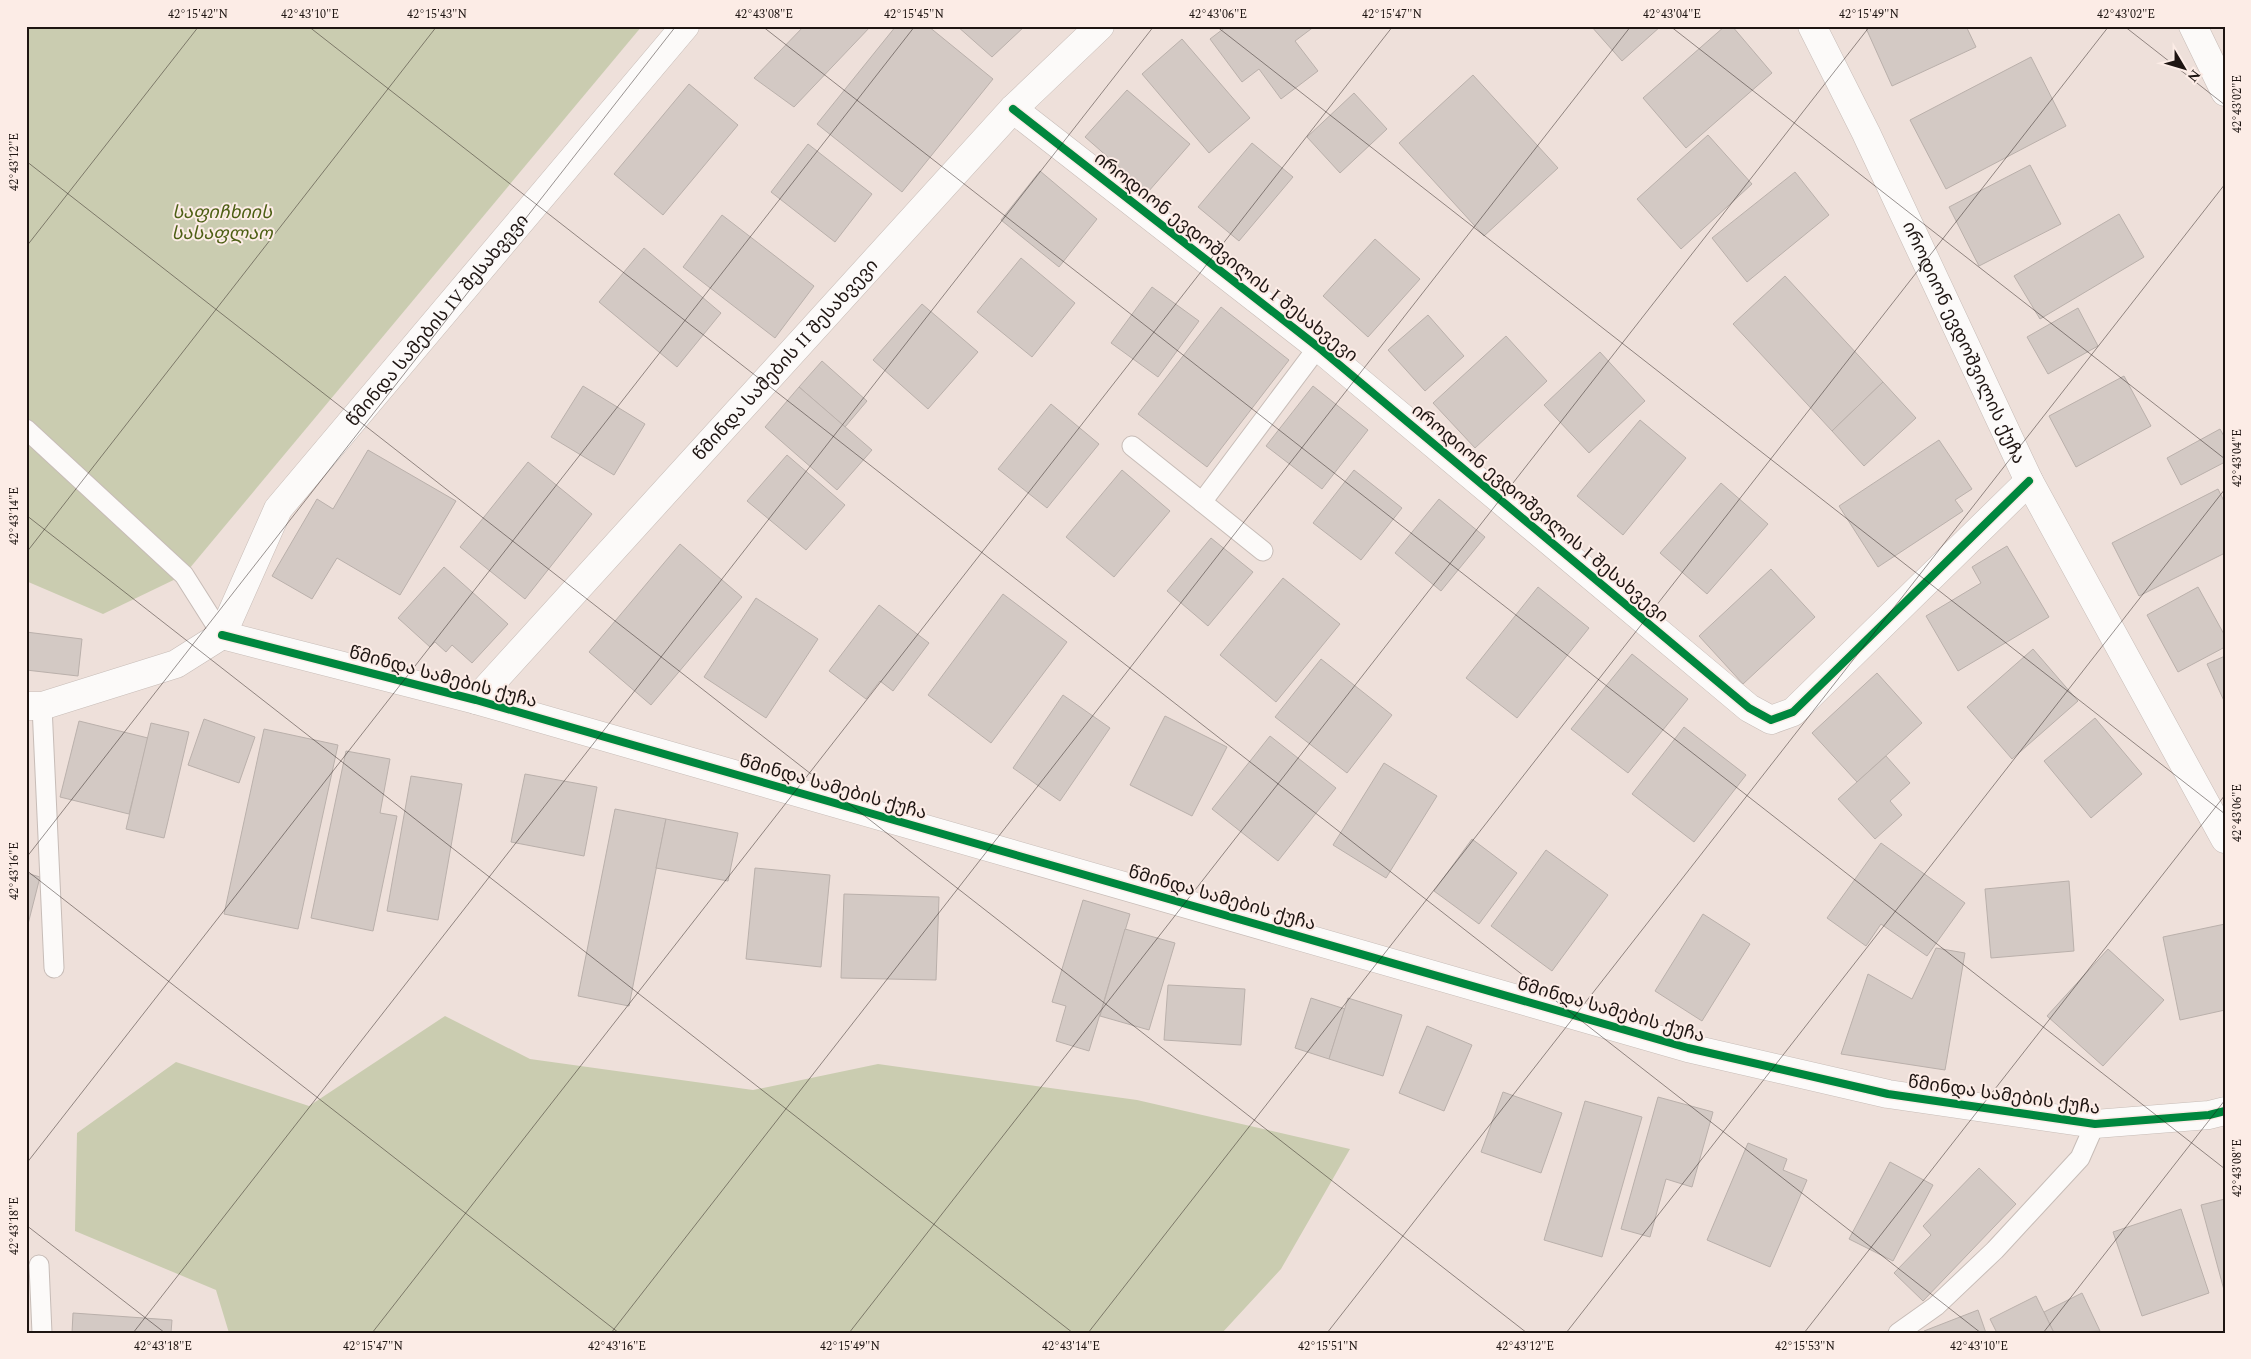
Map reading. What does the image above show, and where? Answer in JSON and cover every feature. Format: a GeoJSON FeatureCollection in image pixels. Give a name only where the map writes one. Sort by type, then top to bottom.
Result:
{"type":"FeatureCollection","features":[{"type":"Feature","properties":{"kind":"street","name":"წმინდა სამების IV შესახვევი"},"geometry":{"type":"LineString","coordinates":[[222,635],[278,509],[685,26]]}},
{"type":"Feature","properties":{"kind":"street","name":"წმინდა სამების II შესახვევი"},"geometry":{"type":"LineString","coordinates":[[476,700],[1013,109],[1100,26]]}},
{"type":"Feature","properties":{"kind":"street","name":"იროდიონ ევდოშვილის ქუჩა"},"geometry":{"type":"LineString","coordinates":[[1812,26],[1866,133],[2029,481],[2225,839]]}},
{"type":"Feature","properties":{"kind":"street"},"geometry":{"type":"LineString","coordinates":[[2193,26],[2225,92]]}},
{"type":"Feature","properties":{"kind":"street","name":"იროდიონ ევდოშვილის I შესახვევი"},"geometry":{"type":"LineString","coordinates":[[1013,109],[1318,347],[1742,701],[1771,720],[1792,712],[2029,481]]}},
{"type":"Feature","properties":{"kind":"street","name":"წმინდა სამების ქუჩა"},"geometry":{"type":"LineString","coordinates":[[222,635],[476,700],[1688,1048],[1888,1094],[2095,1124],[2209,1116],[2225,1111]]}},
{"type":"Feature","properties":{"kind":"street"},"geometry":{"type":"LineString","coordinates":[[34,706],[176,664],[222,635]]}},
{"type":"Feature","properties":{"kind":"lane"},"geometry":{"type":"LineString","coordinates":[[1202,502],[1318,347]]}},
{"type":"Feature","properties":{"kind":"lane"},"geometry":{"type":"LineString","coordinates":[[26,429],[184,575],[222,635]]}},
{"type":"Feature","properties":{"kind":"lane"},"geometry":{"type":"LineString","coordinates":[[1132,446],[1263,551]]}},
{"type":"Feature","properties":{"kind":"lane"},"geometry":{"type":"LineString","coordinates":[[34,706],[54,968]]}},
{"type":"Feature","properties":{"kind":"lane"},"geometry":{"type":"LineString","coordinates":[[1898,1333],[1936,1306],[1995,1250],[2080,1158],[2095,1124]]}},
{"type":"Feature","properties":{"kind":"lane"},"geometry":{"type":"LineString","coordinates":[[40,1265],[42,1333]]}},
{"type":"Feature","properties":{"kind":"green space","name":"საფიჩხიის სასაფლაო"},"geometry":{"type":"Polygon","coordinates":[[[26,26],[642,26],[184,575],[103,614],[26,581],[26,26]]]}},
{"type":"Feature","properties":{"kind":"green space"},"geometry":{"type":"Polygon","coordinates":[[[445,1016],[530,1059],[753,1090],[878,1064],[1137,1100],[1350,1149],[1281,1269],[1222,1333],[229,1333],[216,1290],[75,1231],[77,1133],[176,1062],[309,1106],[445,1016]]]}},
{"type":"Feature","properties":{"kind":"building"},"geometry":{"type":"Polygon","coordinates":[[[804,26],[871,26],[794,107],[754,78],[804,26]]]}},
{"type":"Feature","properties":{"kind":"building"},"geometry":{"type":"Polygon","coordinates":[[[896,26],[928,26],[993,79],[902,192],[817,124],[896,26]]]}},
{"type":"Feature","properties":{"kind":"building"},"geometry":{"type":"Polygon","coordinates":[[[957,26],[1025,26],[992,57],[957,26]]]}},
{"type":"Feature","properties":{"kind":"building"},"geometry":{"type":"Polygon","coordinates":[[[1227,26],[1315,26],[1295,41],[1318,71],[1281,99],[1259,69],[1242,82],[1210,39],[1227,26]]]}},
{"type":"Feature","properties":{"kind":"building"},"geometry":{"type":"Polygon","coordinates":[[[1591,26],[1661,26],[1622,61],[1591,26]]]}},
{"type":"Feature","properties":{"kind":"building"},"geometry":{"type":"Polygon","coordinates":[[[1725,26],[1732,26],[1772,73],[1686,148],[1643,98],[1725,26]]]}},
{"type":"Feature","properties":{"kind":"building"},"geometry":{"type":"Polygon","coordinates":[[[1865,26],[1966,26],[1976,47],[1892,86],[1865,26]]]}},
{"type":"Feature","properties":{"kind":"building"},"geometry":{"type":"Polygon","coordinates":[[[1182,39],[1250,118],[1209,153],[1142,74],[1182,39]]]}},
{"type":"Feature","properties":{"kind":"building"},"geometry":{"type":"Polygon","coordinates":[[[2031,57],[2066,126],[1946,189],[1910,120],[2031,57]]]}},
{"type":"Feature","properties":{"kind":"building"},"geometry":{"type":"Polygon","coordinates":[[[1473,75],[1558,168],[1484,236],[1399,143],[1473,75]]]}},
{"type":"Feature","properties":{"kind":"building"},"geometry":{"type":"Polygon","coordinates":[[[689,84],[738,125],[663,215],[614,174],[689,84]]]}},
{"type":"Feature","properties":{"kind":"building"},"geometry":{"type":"Polygon","coordinates":[[[1127,90],[1190,144],[1148,192],[1085,137],[1127,90]]]}},
{"type":"Feature","properties":{"kind":"building"},"geometry":{"type":"Polygon","coordinates":[[[1354,93],[1387,129],[1340,173],[1307,137],[1354,93]]]}},
{"type":"Feature","properties":{"kind":"building"},"geometry":{"type":"Polygon","coordinates":[[[1708,135],[1752,184],[1681,249],[1637,199],[1708,135]]]}},
{"type":"Feature","properties":{"kind":"building"},"geometry":{"type":"Polygon","coordinates":[[[1252,143],[1293,177],[1239,241],[1198,207],[1252,143]]]}},
{"type":"Feature","properties":{"kind":"building"},"geometry":{"type":"Polygon","coordinates":[[[808,144],[872,194],[835,242],[771,192],[808,144]]]}},
{"type":"Feature","properties":{"kind":"building"},"geometry":{"type":"Polygon","coordinates":[[[2030,165],[2061,224],[1979,266],[1949,207],[2030,165]]]}},
{"type":"Feature","properties":{"kind":"building"},"geometry":{"type":"Polygon","coordinates":[[[1040,171],[1097,219],[1059,267],[1001,220],[1040,171]]]}},
{"type":"Feature","properties":{"kind":"building"},"geometry":{"type":"Polygon","coordinates":[[[1795,172],[1829,215],[1747,282],[1712,238],[1795,172]]]}},
{"type":"Feature","properties":{"kind":"building"},"geometry":{"type":"Polygon","coordinates":[[[2119,214],[2144,257],[2040,319],[2014,276],[2119,214]]]}},
{"type":"Feature","properties":{"kind":"building"},"geometry":{"type":"Polygon","coordinates":[[[722,215],[814,286],[775,338],[683,267],[722,215]]]}},
{"type":"Feature","properties":{"kind":"building"},"geometry":{"type":"Polygon","coordinates":[[[1375,239],[1420,279],[1368,337],[1323,296],[1375,239]]]}},
{"type":"Feature","properties":{"kind":"building"},"geometry":{"type":"Polygon","coordinates":[[[644,248],[721,313],[677,367],[599,302],[644,248]]]}},
{"type":"Feature","properties":{"kind":"building"},"geometry":{"type":"Polygon","coordinates":[[[1021,258],[1075,303],[1032,357],[977,312],[1021,258]]]}},
{"type":"Feature","properties":{"kind":"building"},"geometry":{"type":"Polygon","coordinates":[[[1785,276],[1883,382],[1832,431],[1733,324],[1785,276]]]}},
{"type":"Feature","properties":{"kind":"building"},"geometry":{"type":"Polygon","coordinates":[[[1152,287],[1199,321],[1158,377],[1111,343],[1152,287]]]}},
{"type":"Feature","properties":{"kind":"building"},"geometry":{"type":"Polygon","coordinates":[[[922,304],[978,352],[928,409],[873,360],[922,304]]]}},
{"type":"Feature","properties":{"kind":"building"},"geometry":{"type":"Polygon","coordinates":[[[1221,307],[1289,360],[1207,467],[1138,414],[1221,307]]]}},
{"type":"Feature","properties":{"kind":"building"},"geometry":{"type":"Polygon","coordinates":[[[2078,308],[2098,346],[2048,374],[2027,337],[2078,308]]]}},
{"type":"Feature","properties":{"kind":"building"},"geometry":{"type":"Polygon","coordinates":[[[1428,315],[1464,356],[1425,391],[1388,350],[1428,315]]]}},
{"type":"Feature","properties":{"kind":"building"},"geometry":{"type":"Polygon","coordinates":[[[1506,336],[1547,381],[1475,448],[1433,403],[1506,336]]]}},
{"type":"Feature","properties":{"kind":"building"},"geometry":{"type":"Polygon","coordinates":[[[1600,352],[1645,401],[1589,453],[1544,405],[1600,352]]]}},
{"type":"Feature","properties":{"kind":"building"},"geometry":{"type":"Polygon","coordinates":[[[822,361],[867,401],[845,427],[799,387],[822,361]]]}},
{"type":"Feature","properties":{"kind":"building"},"geometry":{"type":"Polygon","coordinates":[[[2124,376],[2151,426],[2076,467],[2049,416],[2124,376]]]}},
{"type":"Feature","properties":{"kind":"building"},"geometry":{"type":"Polygon","coordinates":[[[1883,382],[1916,418],[1864,466],[1832,431],[1883,382]]]}},
{"type":"Feature","properties":{"kind":"building"},"geometry":{"type":"Polygon","coordinates":[[[583,386],[645,424],[614,475],[551,437],[583,386]]]}},
{"type":"Feature","properties":{"kind":"building"},"geometry":{"type":"Polygon","coordinates":[[[1313,386],[1368,430],[1322,489],[1266,446],[1313,386]]]}},
{"type":"Feature","properties":{"kind":"building"},"geometry":{"type":"Polygon","coordinates":[[[799,387],[872,450],[837,490],[765,427],[799,387]]]}},
{"type":"Feature","properties":{"kind":"building"},"geometry":{"type":"Polygon","coordinates":[[[1051,404],[1099,444],[1047,508],[998,469],[1051,404]]]}},
{"type":"Feature","properties":{"kind":"building"},"geometry":{"type":"Polygon","coordinates":[[[1640,420],[1686,458],[1623,535],[1577,496],[1640,420]]]}},
{"type":"Feature","properties":{"kind":"building"},"geometry":{"type":"Polygon","coordinates":[[[2220,429],[2225,438],[2225,462],[2181,485],[2167,458],[2220,429]]]}},
{"type":"Feature","properties":{"kind":"building"},"geometry":{"type":"Polygon","coordinates":[[[1939,440],[1972,489],[1955,500],[1963,511],[1878,567],[1839,506],[1939,440]]]}},
{"type":"Feature","properties":{"kind":"building"},"geometry":{"type":"Polygon","coordinates":[[[368,450],[456,501],[400,595],[337,558],[312,599],[272,576],[317,499],[333,509],[368,450]]]}},
{"type":"Feature","properties":{"kind":"building"},"geometry":{"type":"Polygon","coordinates":[[[787,455],[845,505],[806,550],[747,501],[787,455]]]}},
{"type":"Feature","properties":{"kind":"building"},"geometry":{"type":"Polygon","coordinates":[[[528,462],[592,514],[525,599],[460,547],[528,462]]]}},
{"type":"Feature","properties":{"kind":"building"},"geometry":{"type":"Polygon","coordinates":[[[1122,470],[1170,511],[1114,577],[1066,537],[1122,470]]]}},
{"type":"Feature","properties":{"kind":"building"},"geometry":{"type":"Polygon","coordinates":[[[1354,470],[1402,508],[1361,560],[1313,523],[1354,470]]]}},
{"type":"Feature","properties":{"kind":"building"},"geometry":{"type":"Polygon","coordinates":[[[1721,483],[1768,524],[1707,594],[1660,553],[1721,483]]]}},
{"type":"Feature","properties":{"kind":"building"},"geometry":{"type":"Polygon","coordinates":[[[2218,489],[2225,503],[2225,553],[2139,596],[2112,543],[2218,489]]]}},
{"type":"Feature","properties":{"kind":"building"},"geometry":{"type":"Polygon","coordinates":[[[1439,499],[1485,537],[1441,591],[1395,553],[1439,499]]]}},
{"type":"Feature","properties":{"kind":"building"},"geometry":{"type":"Polygon","coordinates":[[[1211,538],[1253,572],[1208,626],[1167,591],[1211,538]]]}},
{"type":"Feature","properties":{"kind":"building"},"geometry":{"type":"Polygon","coordinates":[[[680,544],[742,597],[651,705],[589,652],[680,544]]]}},
{"type":"Feature","properties":{"kind":"building"},"geometry":{"type":"Polygon","coordinates":[[[2007,546],[2049,617],[1958,671],[1926,616],[1981,583],[1972,567],[2007,546]]]}},
{"type":"Feature","properties":{"kind":"building"},"geometry":{"type":"Polygon","coordinates":[[[444,567],[508,624],[472,663],[452,645],[446,652],[435,642],[430,647],[398,618],[444,567]]]}},
{"type":"Feature","properties":{"kind":"building"},"geometry":{"type":"Polygon","coordinates":[[[1771,569],[1815,617],[1743,684],[1699,636],[1771,569]]]}},
{"type":"Feature","properties":{"kind":"building"},"geometry":{"type":"Polygon","coordinates":[[[1283,578],[1340,624],[1276,702],[1220,655],[1283,578]]]}},
{"type":"Feature","properties":{"kind":"building"},"geometry":{"type":"Polygon","coordinates":[[[1538,587],[1589,628],[1517,718],[1466,678],[1538,587]]]}},
{"type":"Feature","properties":{"kind":"building"},"geometry":{"type":"Polygon","coordinates":[[[2198,587],[2225,636],[2225,647],[2178,672],[2147,615],[2198,587]]]}},
{"type":"Feature","properties":{"kind":"building"},"geometry":{"type":"Polygon","coordinates":[[[1003,594],[1067,642],[991,743],[928,695],[1003,594]]]}},
{"type":"Feature","properties":{"kind":"building"},"geometry":{"type":"Polygon","coordinates":[[[756,598],[818,639],[766,718],[704,677],[756,598]]]}},
{"type":"Feature","properties":{"kind":"building"},"geometry":{"type":"Polygon","coordinates":[[[879,605],[929,643],[893,691],[880,681],[866,699],[829,671],[879,605]]]}},
{"type":"Feature","properties":{"kind":"building"},"geometry":{"type":"Polygon","coordinates":[[[26,632],[82,639],[78,676],[26,670],[26,632]]]}},
{"type":"Feature","properties":{"kind":"building"},"geometry":{"type":"Polygon","coordinates":[[[2033,649],[2078,701],[2012,759],[1967,707],[2033,649]]]}},
{"type":"Feature","properties":{"kind":"building"},"geometry":{"type":"Polygon","coordinates":[[[1632,654],[1688,699],[1628,773],[1571,729],[1632,654]]]}},
{"type":"Feature","properties":{"kind":"building"},"geometry":{"type":"Polygon","coordinates":[[[2225,656],[2225,703],[2207,664],[2225,656]]]}},
{"type":"Feature","properties":{"kind":"building"},"geometry":{"type":"Polygon","coordinates":[[[1321,659],[1392,715],[1347,773],[1275,717],[1321,659]]]}},
{"type":"Feature","properties":{"kind":"building"},"geometry":{"type":"Polygon","coordinates":[[[1877,673],[1922,723],[1857,782],[1812,733],[1877,673]]]}},
{"type":"Feature","properties":{"kind":"building"},"geometry":{"type":"Polygon","coordinates":[[[1063,695],[1110,728],[1060,801],[1013,768],[1063,695]]]}},
{"type":"Feature","properties":{"kind":"building"},"geometry":{"type":"Polygon","coordinates":[[[1165,716],[1227,747],[1192,816],[1130,785],[1165,716]]]}},
{"type":"Feature","properties":{"kind":"building"},"geometry":{"type":"Polygon","coordinates":[[[2095,718],[2142,774],[2091,818],[2044,761],[2095,718]]]}},
{"type":"Feature","properties":{"kind":"building"},"geometry":{"type":"Polygon","coordinates":[[[204,719],[255,737],[239,783],[188,765],[204,719]]]}},
{"type":"Feature","properties":{"kind":"building"},"geometry":{"type":"Polygon","coordinates":[[[79,721],[148,738],[129,814],[60,797],[79,721]]]}},
{"type":"Feature","properties":{"kind":"building"},"geometry":{"type":"Polygon","coordinates":[[[151,723],[189,732],[164,838],[126,829],[151,723]]]}},
{"type":"Feature","properties":{"kind":"building"},"geometry":{"type":"Polygon","coordinates":[[[1684,727],[1746,775],[1694,842],[1632,794],[1684,727]]]}},
{"type":"Feature","properties":{"kind":"building"},"geometry":{"type":"Polygon","coordinates":[[[264,729],[338,745],[298,929],[224,914],[264,729]]]}},
{"type":"Feature","properties":{"kind":"building"},"geometry":{"type":"Polygon","coordinates":[[[1270,736],[1336,788],[1278,861],[1212,809],[1270,736]]]}},
{"type":"Feature","properties":{"kind":"building"},"geometry":{"type":"Polygon","coordinates":[[[346,751],[390,759],[380,813],[397,816],[373,931],[311,918],[346,751]]]}},
{"type":"Feature","properties":{"kind":"building"},"geometry":{"type":"Polygon","coordinates":[[[1886,756],[1910,783],[1890,801],[1902,815],[1875,839],[1838,799],[1886,756]]]}},
{"type":"Feature","properties":{"kind":"building"},"geometry":{"type":"Polygon","coordinates":[[[1384,763],[1437,796],[1386,878],[1333,845],[1384,763]]]}},
{"type":"Feature","properties":{"kind":"building"},"geometry":{"type":"Polygon","coordinates":[[[525,774],[597,787],[584,856],[511,842],[525,774]]]}},
{"type":"Feature","properties":{"kind":"building"},"geometry":{"type":"Polygon","coordinates":[[[411,776],[462,784],[438,920],[387,911],[411,776]]]}},
{"type":"Feature","properties":{"kind":"building"},"geometry":{"type":"Polygon","coordinates":[[[615,809],[666,819],[629,1006],[578,996],[615,809]]]}},
{"type":"Feature","properties":{"kind":"building"},"geometry":{"type":"Polygon","coordinates":[[[666,819],[738,833],[728,881],[656,868],[666,819]]]}},
{"type":"Feature","properties":{"kind":"building"},"geometry":{"type":"Polygon","coordinates":[[[1472,839],[1517,873],[1479,924],[1434,891],[1472,839]]]}},
{"type":"Feature","properties":{"kind":"building"},"geometry":{"type":"Polygon","coordinates":[[[1881,843],[1965,903],[1927,956],[1881,924],[1866,946],[1827,918],[1881,843]]]}},
{"type":"Feature","properties":{"kind":"building"},"geometry":{"type":"Polygon","coordinates":[[[1546,850],[1608,895],[1552,971],[1491,926],[1546,850]]]}},
{"type":"Feature","properties":{"kind":"building"},"geometry":{"type":"Polygon","coordinates":[[[755,868],[830,875],[821,967],[746,959],[755,868]]]}},
{"type":"Feature","properties":{"kind":"building"},"geometry":{"type":"Polygon","coordinates":[[[26,873],[40,877],[27,928],[26,928],[26,873]]]}},
{"type":"Feature","properties":{"kind":"building"},"geometry":{"type":"Polygon","coordinates":[[[2069,881],[2074,951],[1991,958],[1985,889],[2069,881]]]}},
{"type":"Feature","properties":{"kind":"building"},"geometry":{"type":"Polygon","coordinates":[[[844,894],[939,897],[936,980],[841,978],[844,894]]]}},
{"type":"Feature","properties":{"kind":"building"},"geometry":{"type":"Polygon","coordinates":[[[1083,900],[1130,914],[1089,1051],[1056,1041],[1066,1006],[1052,1002],[1083,900]]]}},
{"type":"Feature","properties":{"kind":"building"},"geometry":{"type":"Polygon","coordinates":[[[1703,914],[1750,944],[1702,1021],[1655,991],[1703,914]]]}},
{"type":"Feature","properties":{"kind":"building"},"geometry":{"type":"Polygon","coordinates":[[[2225,924],[2225,1010],[2180,1020],[2163,937],[2225,924]]]}},
{"type":"Feature","properties":{"kind":"building"},"geometry":{"type":"Polygon","coordinates":[[[1125,929],[1175,943],[1149,1030],[1100,1016],[1125,929]]]}},
{"type":"Feature","properties":{"kind":"building"},"geometry":{"type":"Polygon","coordinates":[[[1936,948],[1965,953],[1945,1070],[1841,1054],[1868,974],[1912,999],[1936,948]]]}},
{"type":"Feature","properties":{"kind":"building"},"geometry":{"type":"Polygon","coordinates":[[[2108,949],[2164,1000],[2103,1066],[2047,1016],[2108,949]]]}},
{"type":"Feature","properties":{"kind":"building"},"geometry":{"type":"Polygon","coordinates":[[[1168,985],[1245,989],[1241,1045],[1164,1040],[1168,985]]]}},
{"type":"Feature","properties":{"kind":"building"},"geometry":{"type":"Polygon","coordinates":[[[1311,998],[1345,1009],[1329,1059],[1295,1048],[1311,998]]]}},
{"type":"Feature","properties":{"kind":"building"},"geometry":{"type":"Polygon","coordinates":[[[1348,998],[1402,1015],[1383,1076],[1329,1059],[1348,998]]]}},
{"type":"Feature","properties":{"kind":"building"},"geometry":{"type":"Polygon","coordinates":[[[1427,1026],[1472,1045],[1444,1111],[1399,1093],[1427,1026]]]}},
{"type":"Feature","properties":{"kind":"building"},"geometry":{"type":"Polygon","coordinates":[[[1503,1092],[1562,1113],[1541,1173],[1481,1152],[1503,1092]]]}},
{"type":"Feature","properties":{"kind":"building"},"geometry":{"type":"Polygon","coordinates":[[[1658,1097],[1713,1112],[1692,1187],[1666,1179],[1650,1237],[1621,1229],[1658,1097]]]}},
{"type":"Feature","properties":{"kind":"building"},"geometry":{"type":"Polygon","coordinates":[[[1585,1101],[1642,1117],[1602,1257],[1544,1240],[1585,1101]]]}},
{"type":"Feature","properties":{"kind":"building"},"geometry":{"type":"Polygon","coordinates":[[[1748,1143],[1787,1159],[1783,1170],[1807,1180],[1770,1267],[1707,1240],[1748,1143]]]}},
{"type":"Feature","properties":{"kind":"building"},"geometry":{"type":"Polygon","coordinates":[[[1890,1162],[1933,1185],[1893,1261],[1849,1239],[1890,1162]]]}},
{"type":"Feature","properties":{"kind":"building"},"geometry":{"type":"Polygon","coordinates":[[[1979,1168],[2016,1204],[1923,1301],[1894,1273],[1931,1235],[1923,1226],[1979,1168]]]}},
{"type":"Feature","properties":{"kind":"building"},"geometry":{"type":"Polygon","coordinates":[[[2225,1199],[2225,1290],[2224,1290],[2201,1205],[2225,1199]]]}},
{"type":"Feature","properties":{"kind":"building"},"geometry":{"type":"Polygon","coordinates":[[[2181,1209],[2209,1293],[2142,1316],[2113,1232],[2181,1209]]]}},
{"type":"Feature","properties":{"kind":"building"},"geometry":{"type":"Polygon","coordinates":[[[2082,1293],[2100,1331],[2054,1333],[2044,1312],[2082,1293]]]}},
{"type":"Feature","properties":{"kind":"building"},"geometry":{"type":"Polygon","coordinates":[[[2036,1296],[2054,1333],[1997,1333],[1990,1319],[2036,1296]]]}},
{"type":"Feature","properties":{"kind":"building"},"geometry":{"type":"Polygon","coordinates":[[[1978,1310],[1986,1333],[1925,1333],[1924,1331],[1978,1310]]]}},
{"type":"Feature","properties":{"kind":"building"},"geometry":{"type":"Polygon","coordinates":[[[73,1313],[172,1320],[171,1333],[72,1333],[73,1313]]]}},
{"type":"Feature","properties":{"kind":"cycle path"},"geometry":{"type":"LineString","coordinates":[[1013,109],[1318,347],[1749,708],[1771,720],[1793,712],[2029,481]]}},
{"type":"Feature","properties":{"kind":"cycle path"},"geometry":{"type":"LineString","coordinates":[[222,635],[476,700],[1688,1048],[1888,1094],[2095,1124],[2209,1115],[2225,1111]]}}]}
